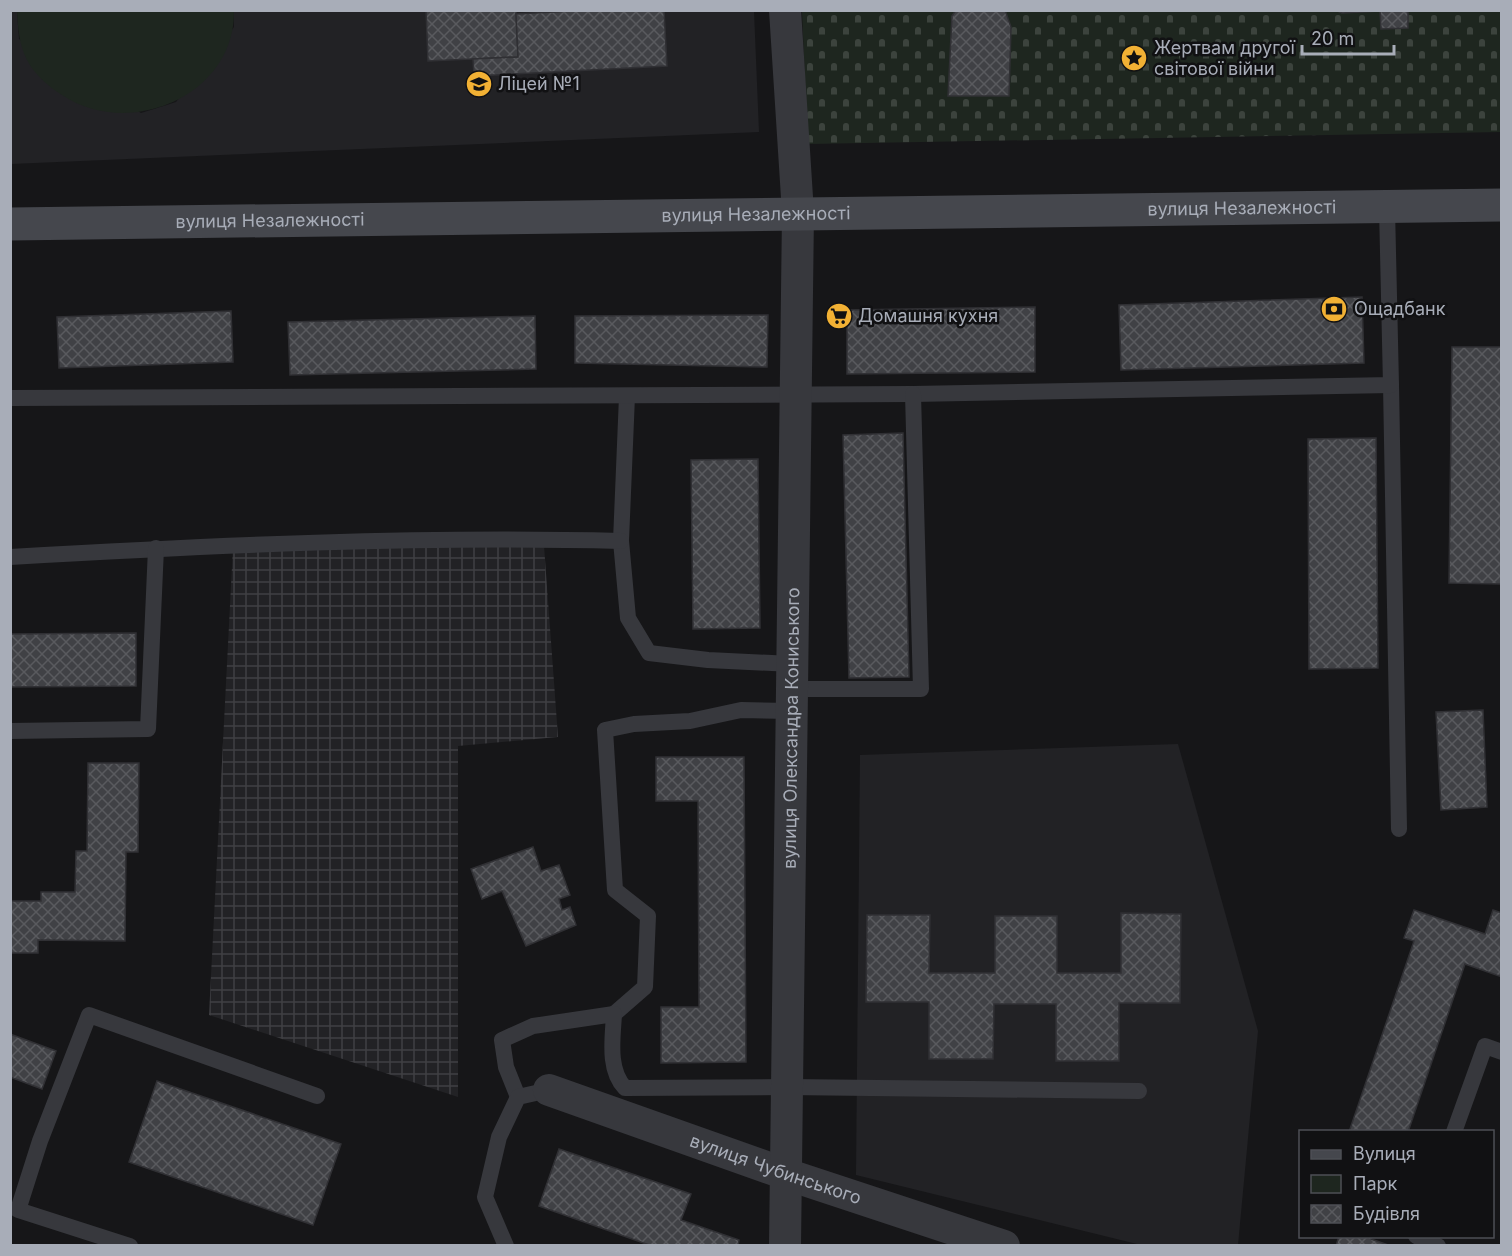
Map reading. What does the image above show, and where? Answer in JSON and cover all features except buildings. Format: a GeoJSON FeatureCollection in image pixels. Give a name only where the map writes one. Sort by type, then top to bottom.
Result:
{"type":"FeatureCollection","features":[{"type":"Feature","properties":{"kind":"main road","name":"вулиця Незалежності"},"geometry":{"type":"LineString","coordinates":[[10,224],[1502,205]]}},
{"type":"Feature","properties":{"kind":"street","name":"вулиця Олександра Кониського"},"geometry":{"type":"LineString","coordinates":[[785,10],[798,213],[785,1245]]}},
{"type":"Feature","properties":{"kind":"street","name":"вулиця Чубинського"},"geometry":{"type":"LineString","coordinates":[[549,1090],[786,1174],[1004,1245]]}},
{"type":"Feature","properties":{"kind":"lane"},"geometry":{"type":"LineString","coordinates":[[1387,208],[1399,829]]}},
{"type":"Feature","properties":{"kind":"lane"},"geometry":{"type":"LineString","coordinates":[[10,398],[795,396],[1391,385]]}},
{"type":"Feature","properties":{"kind":"lane"},"geometry":{"type":"LineString","coordinates":[[627,396],[621,542],[628,618],[649,653],[708,660],[792,688],[921,689],[913,394]]}},
{"type":"Feature","properties":{"kind":"lane"},"geometry":{"type":"LineString","coordinates":[[10,557],[260,543],[543,539],[621,542]]}},
{"type":"Feature","properties":{"kind":"lane"},"geometry":{"type":"LineString","coordinates":[[10,730],[148,729],[156,548]]}},
{"type":"Feature","properties":{"kind":"lane"},"geometry":{"type":"LineString","coordinates":[[506,1245],[485,1197],[499,1137],[518,1097],[506,1067],[502,1040],[533,1026],[614,1014],[645,987],[648,916],[615,890],[605,730],[634,724],[690,721],[741,710],[792,688]]}},
{"type":"Feature","properties":{"kind":"lane"},"geometry":{"type":"LineString","coordinates":[[614,1014],[612,1055],[618,1081],[625,1088],[787,1087],[1139,1091]]}},
{"type":"Feature","properties":{"kind":"lane"},"geometry":{"type":"LineString","coordinates":[[130,1245],[18,1210],[40,1140],[89,1015],[317,1096]]}},
{"type":"Feature","properties":{"kind":"lane"},"geometry":{"type":"LineString","coordinates":[[1454,1130],[1485,1046],[1502,1052]]}},
{"type":"Feature","properties":{"kind":"lane"},"geometry":{"type":"LineString","coordinates":[[518,1097],[549,1090]]}},
{"type":"Feature","properties":{"kind":"lane"},"geometry":{"type":"LineString","coordinates":[[1421,1238],[1438,1245]]}},
{"type":"Feature","properties":{"kind":"shaded area","name":"Ліцей №1"},"geometry":{"type":"Polygon","coordinates":[[[10,11],[17,11],[19,39],[141,113],[176,102],[234,27],[234,11],[754,11],[759,132],[11,164],[10,11]]]}},
{"type":"Feature","properties":{"kind":"shaded area"},"geometry":{"type":"Polygon","coordinates":[[[544,546],[558,737],[458,746],[458,1097],[209,1015],[233,547],[544,546]]]}},
{"type":"Feature","properties":{"kind":"shaded area"},"geometry":{"type":"Polygon","coordinates":[[[1178,744],[1258,1031],[1238,1245],[1141,1245],[856,1175],[860,755],[1178,744]]]}},
{"type":"Feature","properties":{"kind":"green space"},"geometry":{"type":"Polygon","coordinates":[[[17,11],[234,11],[230,41],[217,66],[198,87],[174,102],[146,111],[117,113],[89,108],[62,95],[42,80],[24,54],[19,36],[17,11]]]}},
{"type":"Feature","properties":{"kind":"green space"},"geometry":{"type":"Polygon","coordinates":[[[802,11],[1501,11],[1501,132],[808,144],[802,11]]]}},
{"type":"Feature","properties":{"kind":"place","name":"Жертвам другої світової війни"},"geometry":{"type":"Point","coordinates":[1134,58]}},
{"type":"Feature","properties":{"kind":"place","name":"Ліцей №1"},"geometry":{"type":"Point","coordinates":[479,84]}},
{"type":"Feature","properties":{"kind":"place","name":"Ощадбанк"},"geometry":{"type":"Point","coordinates":[1334,309]}},
{"type":"Feature","properties":{"kind":"place","name":"Домашня кухня"},"geometry":{"type":"Point","coordinates":[839,316]}}]}
